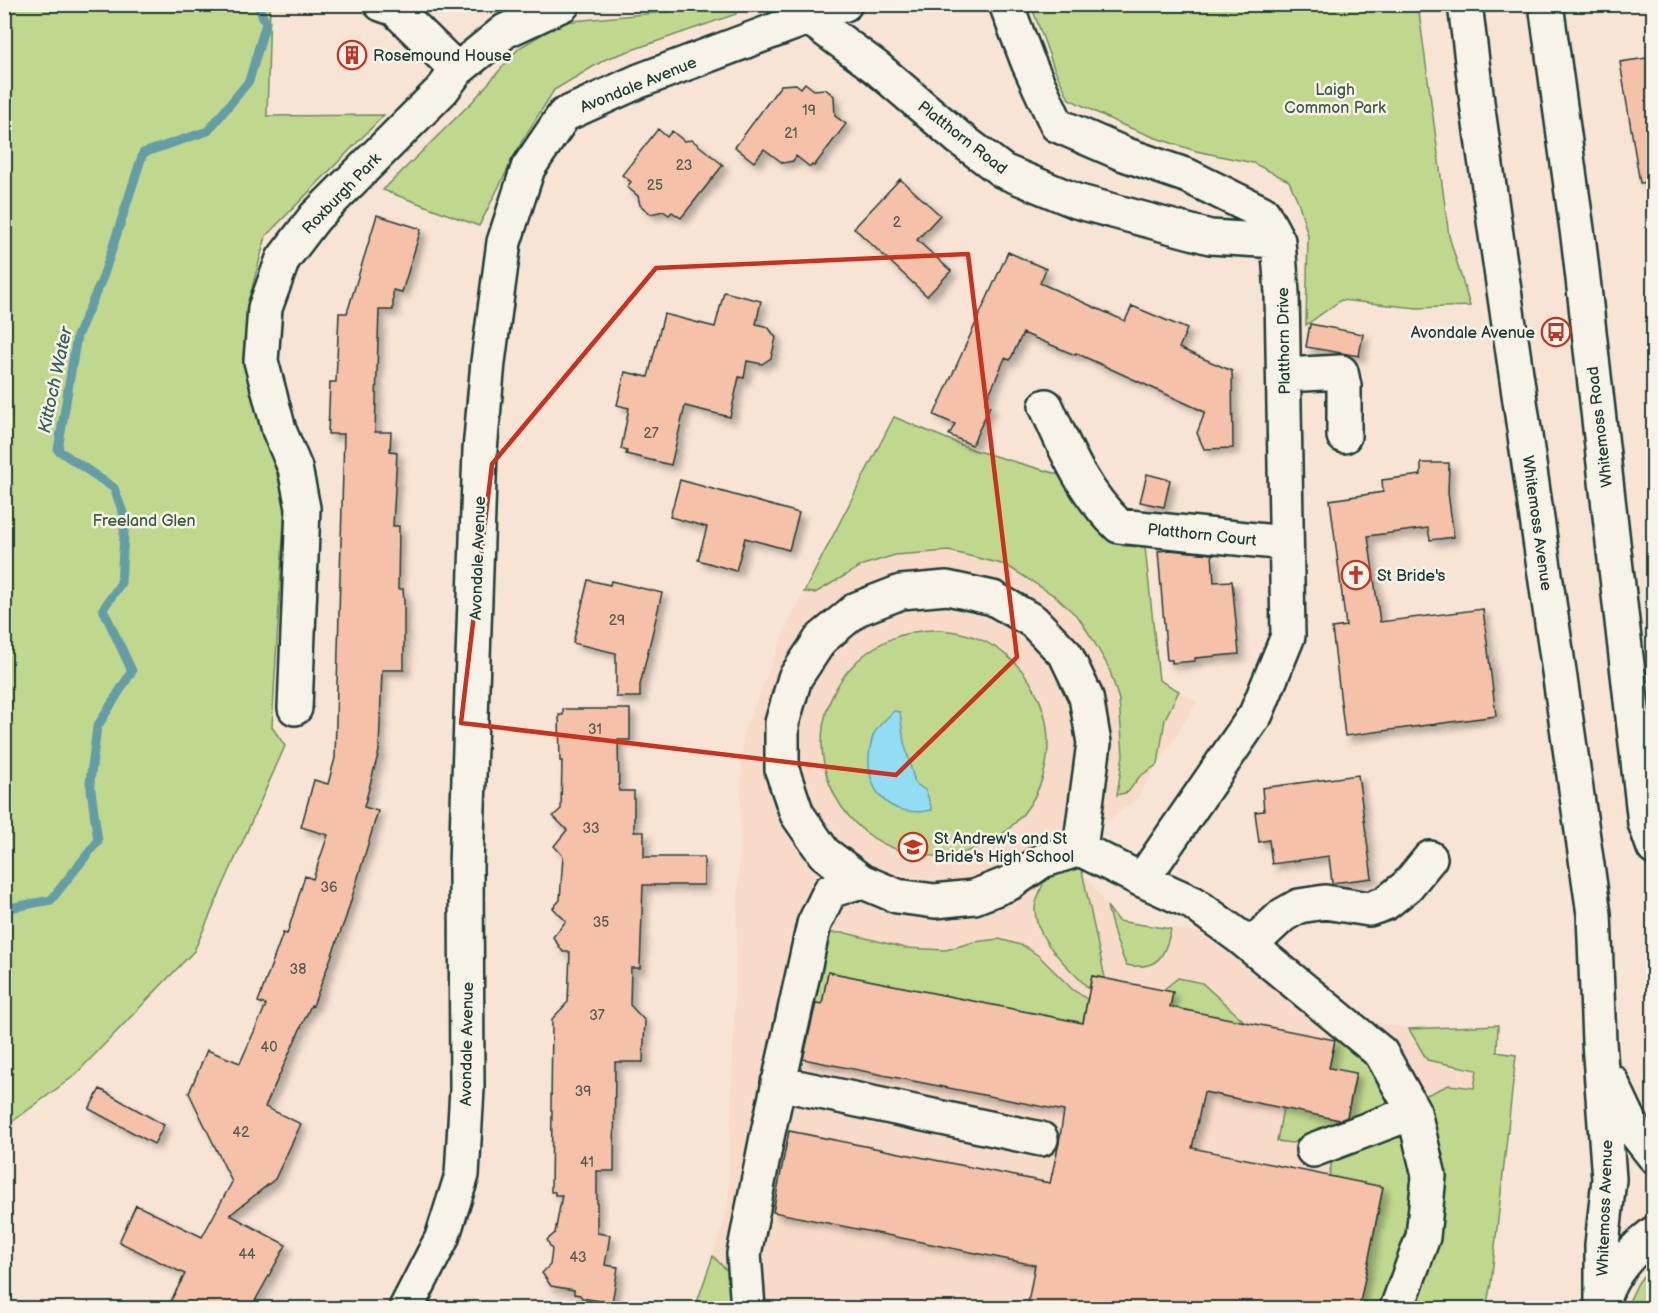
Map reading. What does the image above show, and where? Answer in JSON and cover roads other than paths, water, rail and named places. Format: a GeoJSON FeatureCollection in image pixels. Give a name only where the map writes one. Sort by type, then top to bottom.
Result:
{"type":"FeatureCollection","features":[{"type":"Feature","properties":{"kind":"main road"},"geometry":{"type":"LineString","coordinates":[[381,4],[395,9],[457,70]]}},
{"type":"Feature","properties":{"kind":"main road","name":"Roxburgh Park"},"geometry":{"type":"LineString","coordinates":[[295,708],[303,508],[295,468],[279,430],[261,361],[265,308],[283,259],[315,217],[443,89],[457,70],[506,31],[563,4]]}},
{"type":"Feature","properties":{"kind":"main road","name":"Avondale Avenue"},"geometry":{"type":"LineString","coordinates":[[406,1308],[442,1238],[462,1175],[467,1089],[466,867],[480,450],[488,362],[504,242],[528,168],[564,115],[802,11],[846,4]]}},
{"type":"Feature","properties":{"kind":"main road","name":"Platthorn Drive"},"geometry":{"type":"LineString","coordinates":[[1006,4],[1028,62],[1057,125],[1124,154],[1188,176],[1263,213],[1278,241],[1282,293],[1288,636],[1256,714],[1142,880]]}},
{"type":"Feature","properties":{"kind":"main road","name":"Whitemoss Avenue"},"geometry":{"type":"LineString","coordinates":[[1465,4],[1594,914],[1599,1041],[1609,1179],[1602,1245],[1601,1306]]}},
{"type":"Feature","properties":{"kind":"main road","name":"Whitemoss Road"},"geometry":{"type":"LineString","coordinates":[[1546,4],[1579,244],[1642,802],[1653,848]]}},
{"type":"Feature","properties":{"kind":"main road","name":"Platthorn Road"},"geometry":{"type":"LineString","coordinates":[[802,11],[878,68],[959,138],[1003,171],[1076,201],[1210,237],[1278,241]]}},
{"type":"Feature","properties":{"kind":"main road"},"geometry":{"type":"LineString","coordinates":[[1284,375],[1341,372],[1344,386],[1344,436]]}},
{"type":"Feature","properties":{"kind":"main road","name":"Platthorn Court"},"geometry":{"type":"LineString","coordinates":[[1046,406],[1077,474],[1101,510],[1119,526],[1285,543]]}},
{"type":"Feature","properties":{"kind":"main road"},"geometry":{"type":"LineString","coordinates":[[1080,849],[1094,743],[1086,697],[1066,655],[1033,621],[993,598],[947,588],[901,592],[857,609],[821,639],[795,678],[782,723],[782,770],[797,814],[824,853],[861,881],[897,896],[935,901],[974,897],[1010,883],[1042,861],[1080,849],[1194,903],[1251,945],[1382,1053],[1414,1112],[1429,1176],[1423,1237],[1397,1308]]}},
{"type":"Feature","properties":{"kind":"main road"},"geometry":{"type":"LineString","coordinates":[[1251,945],[1283,915],[1299,906],[1325,902],[1369,909],[1386,903],[1407,886],[1430,858]]}},
{"type":"Feature","properties":{"kind":"main road"},"geometry":{"type":"LineString","coordinates":[[748,1308],[744,1254],[778,1083],[814,924],[830,891],[861,881]]}},
{"type":"Feature","properties":{"kind":"main road","name":"Whitemoss Avenue"},"geometry":{"type":"LineString","coordinates":[[1599,1041],[1609,1076],[1623,1109],[1635,1132],[1653,1156]]}},
{"type":"Feature","properties":{"kind":"main road"},"geometry":{"type":"LineString","coordinates":[[778,1083],[1041,1138]]}},
{"type":"Feature","properties":{"kind":"main road"},"geometry":{"type":"LineString","coordinates":[[1313,1150],[1414,1112]]}},
{"type":"Feature","properties":{"kind":"main road"},"geometry":{"type":"LineString","coordinates":[[1601,1306],[1616,1274],[1636,1247],[1653,1233]]}},
{"type":"Feature","properties":{"kind":"water"},"geometry":{"type":"Polygon","coordinates":[[[894,711],[900,712],[904,742],[915,783],[926,791],[932,810],[915,812],[900,809],[888,803],[872,782],[869,753],[873,736],[879,726],[894,711]]]}},
{"type":"Feature","properties":{"kind":"waterway","name":"Kittoch Water"},"geometry":{"type":"LineString","coordinates":[[4,909],[51,900],[98,841],[90,782],[97,727],[132,671],[103,609],[121,583],[125,518],[114,488],[58,450],[77,336],[103,277],[143,153],[208,131],[249,81],[266,23],[257,4]]}},
{"type":"Feature","properties":{"kind":"place","name":"Rosemound House"},"geometry":{"type":"Point","coordinates":[352,55]}},
{"type":"Feature","properties":{"kind":"place","name":"Avondale Avenue"},"geometry":{"type":"Point","coordinates":[1556,332]}},
{"type":"Feature","properties":{"kind":"place","name":"St Bride's"},"geometry":{"type":"Point","coordinates":[1356,575]}},
{"type":"Feature","properties":{"kind":"place","name":"St Andrew's and St Bride's High School"},"geometry":{"type":"Point","coordinates":[913,847]}},
{"type":"Feature","properties":{"kind":"park label","name":"Laigh Common Park"},"geometry":{"type":"Point","coordinates":[1335,98]}},
{"type":"Feature","properties":{"kind":"park label","name":"Freeland Glen"},"geometry":{"type":"Point","coordinates":[144,520]}}]}
